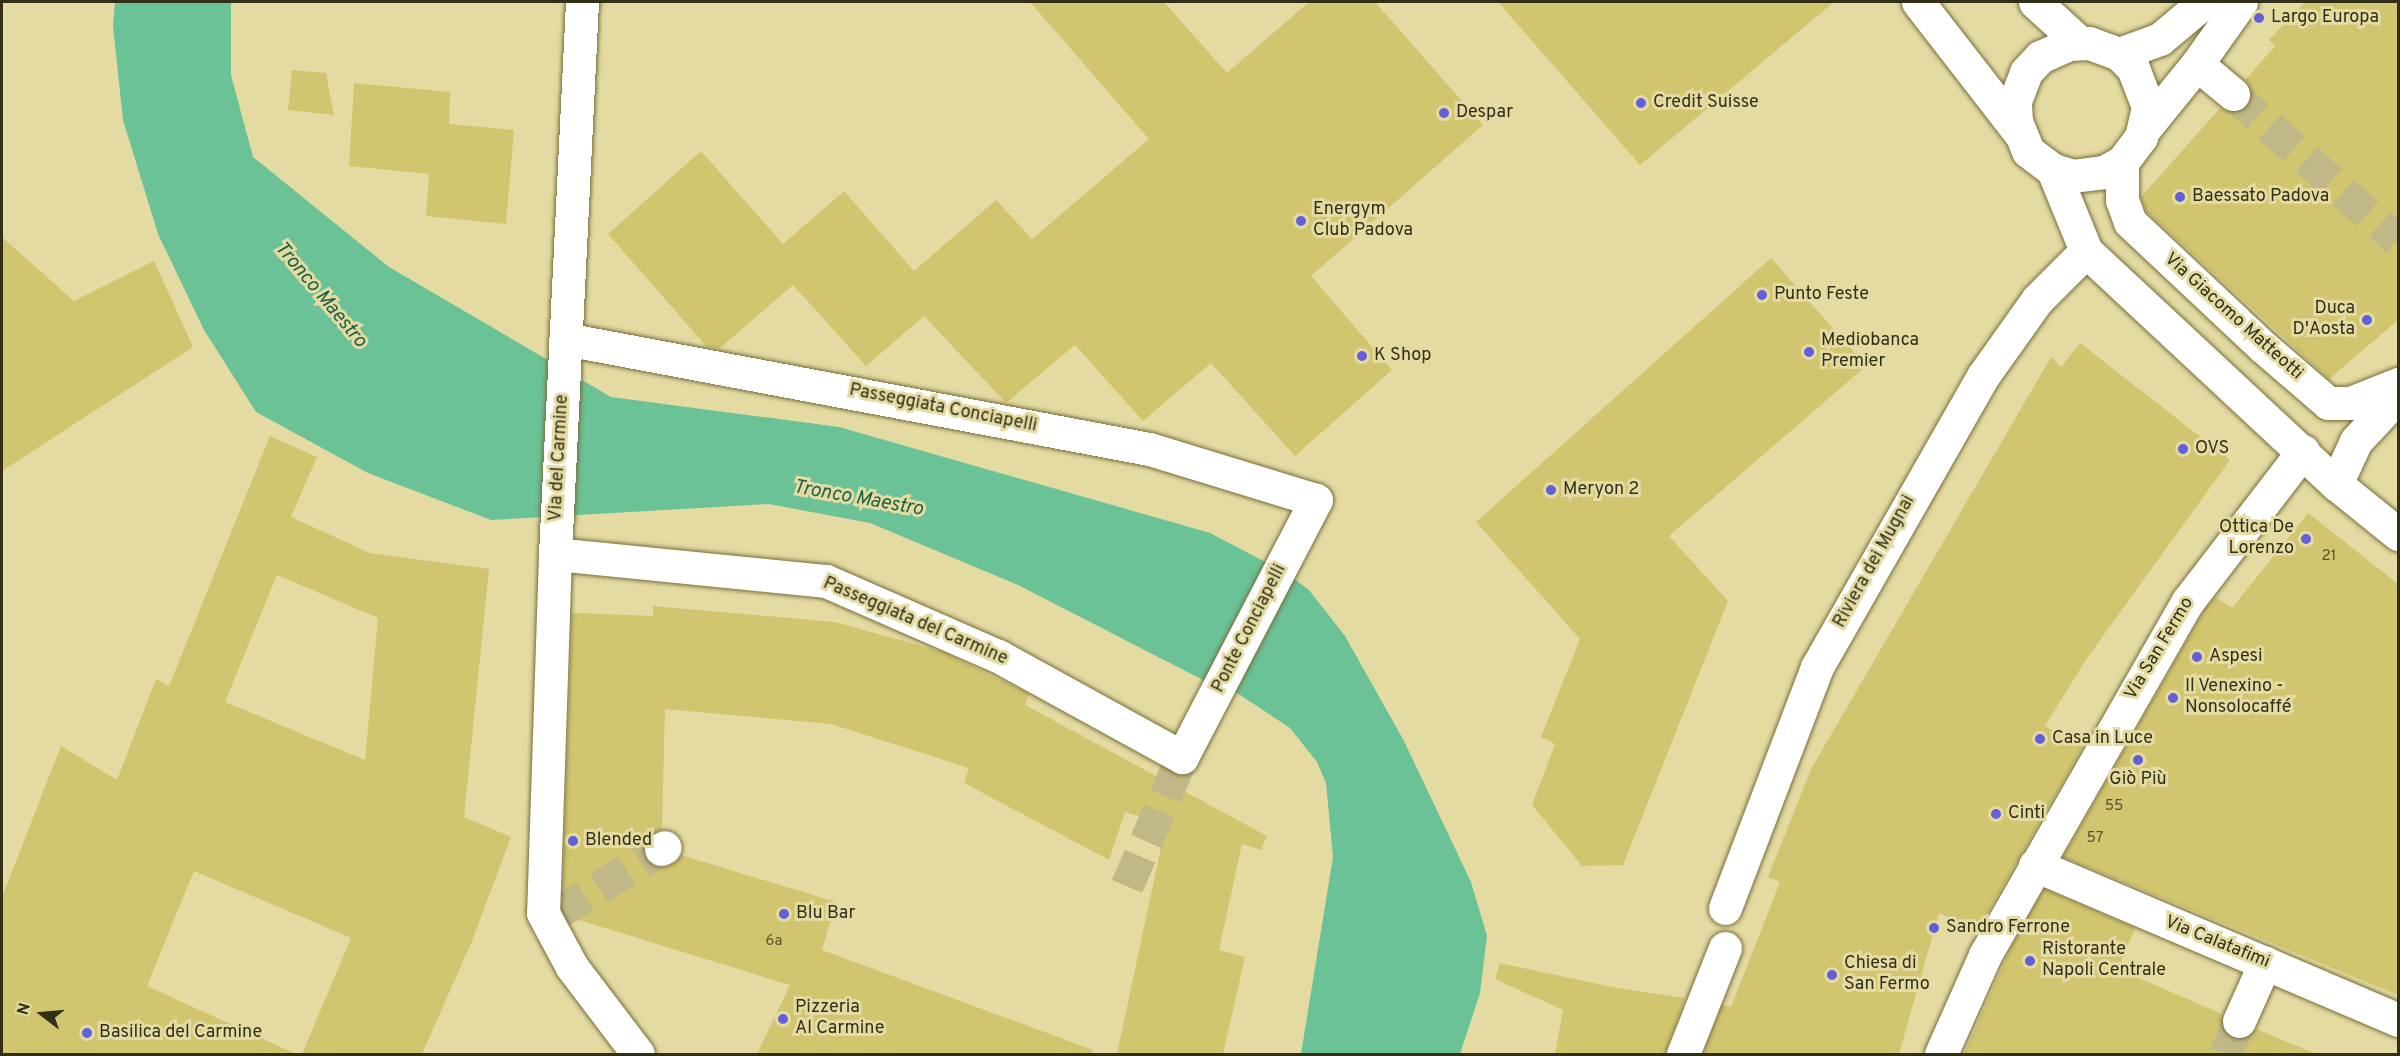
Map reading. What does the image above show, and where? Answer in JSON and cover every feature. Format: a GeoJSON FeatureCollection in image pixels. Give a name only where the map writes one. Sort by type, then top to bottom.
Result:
{"type":"FeatureCollection","features":[{"type":"Feature","properties":{"kind":"street","name":"Via del Carmine"},"geometry":{"type":"LineString","coordinates":[[582,2],[555,543],[551,914],[572,967],[638,1054]]}},
{"type":"Feature","properties":{"kind":"street"},"geometry":{"type":"LineString","coordinates":[[1918,2],[2019,132],[2028,151],[2053,170],[2084,176],[2103,172],[2122,162],[2136,146],[2145,128],[2197,64],[2225,6]]}},
{"type":"Feature","properties":{"kind":"street"},"geometry":{"type":"LineString","coordinates":[[2035,2],[2079,42],[2119,54],[2160,39],[2187,20],[2225,6]]}},
{"type":"Feature","properties":{"kind":"street"},"geometry":{"type":"LineString","coordinates":[[2019,132],[2015,101],[2026,72],[2049,51],[2079,42]]}},
{"type":"Feature","properties":{"kind":"street"},"geometry":{"type":"LineString","coordinates":[[2119,54],[2143,87],[2148,107],[2145,128]]}},
{"type":"Feature","properties":{"kind":"street"},"geometry":{"type":"LineString","coordinates":[[2197,64],[2233,94]]}},
{"type":"Feature","properties":{"kind":"street","name":"Via Giacomo Matteotti"},"geometry":{"type":"LineString","coordinates":[[2122,162],[2122,200],[2130,222],[2328,403],[2350,403],[2398,384]]}},
{"type":"Feature","properties":{"kind":"street"},"geometry":{"type":"LineString","coordinates":[[2053,170],[2086,251],[2336,484],[2398,534]]}},
{"type":"Feature","properties":{"kind":"street","name":"Riviera dei Mugnai"},"geometry":{"type":"LineString","coordinates":[[1725,908],[1817,667],[1983,376],[2037,300],[2086,251]]}},
{"type":"Feature","properties":{"kind":"street","name":"Passeggiata Conciapelli"},"geometry":{"type":"LineString","coordinates":[[564,352],[1149,449],[1316,500]]}},
{"type":"Feature","properties":{"kind":"street"},"geometry":{"type":"LineString","coordinates":[[2336,484],[2356,441],[2398,396]]}},
{"type":"Feature","properties":{"kind":"street","name":"Via San Fermo"},"geometry":{"type":"LineString","coordinates":[[1941,1054],[1985,955],[2188,601],[2303,451]]}},
{"type":"Feature","properties":{"kind":"street","name":"Ponte Conciapelli"},"geometry":{"type":"LineString","coordinates":[[1182,757],[1316,500]]}},
{"type":"Feature","properties":{"kind":"street","name":"Passeggiata del Carmine"},"geometry":{"type":"LineString","coordinates":[[555,543],[826,581],[998,656],[1182,757]]}},
{"type":"Feature","properties":{"kind":"street","name":"Via Calatafimi"},"geometry":{"type":"LineString","coordinates":[[2035,865],[2398,1020]]}},
{"type":"Feature","properties":{"kind":"street"},"geometry":{"type":"LineString","coordinates":[[1683,1054],[1725,948]]}},
{"type":"Feature","properties":{"kind":"street"},"geometry":{"type":"LineString","coordinates":[[2239,1021],[2265,963]]}},
{"type":"Feature","properties":{"kind":"water","name":"Tronco Maestro"},"geometry":{"type":"Polygon","coordinates":[[[115,2],[231,2],[231,75],[253,157],[389,267],[611,397],[839,427],[1210,533],[1288,574],[1309,590],[1345,636],[1404,741],[1471,882],[1487,936],[1480,993],[1460,1054],[1301,1054],[1333,857],[1326,783],[1317,762],[1290,728],[1237,693],[1201,679],[1018,585],[870,523],[769,504],[491,520],[368,473],[256,412],[204,330],[158,234],[123,120],[113,26],[115,2]]]}},
{"type":"Feature","properties":{"kind":"building"},"geometry":{"type":"Polygon","coordinates":[[[1030,2],[1164,2],[1227,73],[1309,2],[1375,2],[1483,125],[1311,276],[1392,370],[1295,456],[1211,363],[1143,421],[1075,345],[1006,403],[924,316],[866,366],[793,285],[719,349],[706,346],[608,234],[701,151],[783,244],[844,191],[914,271],[996,200],[1032,239],[1149,139],[1030,2]]]}},
{"type":"Feature","properties":{"kind":"building"},"geometry":{"type":"Polygon","coordinates":[[[1498,2],[1834,2],[1640,165],[1498,2]]]}},
{"type":"Feature","properties":{"kind":"building"},"geometry":{"type":"Polygon","coordinates":[[[2305,2],[2398,2],[2398,320],[2329,379],[2146,211],[2141,197],[2220,108],[2230,112],[2248,106],[2251,88],[2245,80],[2275,46],[2269,40],[2305,2]]]}},
{"type":"Feature","properties":{"kind":"building"},"geometry":{"type":"Polygon","coordinates":[[[292,70],[326,73],[334,115],[288,110],[292,70]]]}},
{"type":"Feature","properties":{"kind":"building"},"geometry":{"type":"Polygon","coordinates":[[[354,83],[450,92],[449,124],[514,130],[506,224],[426,216],[429,174],[349,166],[354,83]]]}},
{"type":"Feature","properties":{"kind":"building"},"geometry":{"type":"Polygon","coordinates":[[[2,237],[74,301],[154,261],[193,347],[2,471],[2,237]]]}},
{"type":"Feature","properties":{"kind":"building"},"geometry":{"type":"Polygon","coordinates":[[[1771,258],[1866,366],[1669,536],[1728,601],[1623,865],[1582,866],[1532,805],[1555,744],[1541,737],[1580,639],[1476,522],[1771,258]]]}},
{"type":"Feature","properties":{"kind":"building"},"geometry":{"type":"Polygon","coordinates":[[[2080,343],[2230,460],[2085,661],[2045,726],[2083,747],[1977,931],[1939,913],[1899,1054],[1703,1054],[1722,1005],[1731,1007],[1780,882],[1768,877],[1811,769],[2051,357],[2061,367],[2080,343]]]}},
{"type":"Feature","properties":{"kind":"building"},"geometry":{"type":"Polygon","coordinates":[[[270,436],[317,457],[291,517],[370,553],[489,569],[464,817],[511,837],[472,941],[422,1054],[302,1054],[351,938],[194,871],[147,986],[296,1054],[2,1054],[2,897],[61,746],[117,780],[156,679],[169,686],[270,436]],[[277,575],[225,702],[365,760],[378,618],[277,575]]]}},
{"type":"Feature","properties":{"kind":"building"},"geometry":{"type":"Polygon","coordinates":[[[2308,513],[2398,584],[2398,995],[2063,857],[2204,611],[2215,597],[2232,608],[2308,513]]]}},
{"type":"Feature","properties":{"kind":"building"},"geometry":{"type":"Polygon","coordinates":[[[653,606],[835,622],[943,652],[1029,694],[1025,705],[1267,836],[1261,850],[1242,844],[1219,950],[1245,957],[1223,1054],[1117,1054],[1166,824],[1125,812],[1109,860],[964,783],[969,768],[831,724],[665,709],[662,829],[645,839],[645,858],[660,868],[673,864],[681,855],[836,902],[822,950],[1093,1050],[1092,1054],[757,1054],[790,985],[566,916],[562,909],[572,613],[653,616],[653,606]]]}},
{"type":"Feature","properties":{"kind":"building"},"geometry":{"type":"Polygon","coordinates":[[[2044,889],[2135,928],[2118,969],[2222,1014],[2224,1031],[2231,1038],[2241,1040],[2256,1029],[2316,1054],[1964,1054],[2011,947],[2044,889]]]}},
{"type":"Feature","properties":{"kind":"building"},"geometry":{"type":"Polygon","coordinates":[[[1500,963],[1617,988],[1685,998],[1665,1054],[1555,1054],[1563,1010],[1495,979],[1500,963]]]}},
{"type":"Feature","properties":{"kind":"tunnel"},"geometry":{"type":"LineString","coordinates":[[2233,94],[2398,240]]}},
{"type":"Feature","properties":{"kind":"tunnel"},"geometry":{"type":"LineString","coordinates":[[1127,886],[1182,757]]}},
{"type":"Feature","properties":{"kind":"tunnel"},"geometry":{"type":"LineString","coordinates":[[557,913],[661,849]]}},
{"type":"Feature","properties":{"kind":"tunnel"},"geometry":{"type":"LineString","coordinates":[[2226,1054],[2239,1021]]}},
{"type":"Feature","properties":{"kind":"place","name":"Largo Europa"},"geometry":{"type":"Point","coordinates":[2259,18]}},
{"type":"Feature","properties":{"kind":"place","name":"Credit Suisse"},"geometry":{"type":"Point","coordinates":[1641,103]}},
{"type":"Feature","properties":{"kind":"place","name":"Despar"},"geometry":{"type":"Point","coordinates":[1444,113]}},
{"type":"Feature","properties":{"kind":"place","name":"Baessato Padova"},"geometry":{"type":"Point","coordinates":[2180,197]}},
{"type":"Feature","properties":{"kind":"place","name":"Energym Club Padova"},"geometry":{"type":"Point","coordinates":[1301,221]}},
{"type":"Feature","properties":{"kind":"place","name":"Punto Feste"},"geometry":{"type":"Point","coordinates":[1762,295]}},
{"type":"Feature","properties":{"kind":"place","name":"Duca D'Aosta"},"geometry":{"type":"Point","coordinates":[2367,320]}},
{"type":"Feature","properties":{"kind":"place","name":"Mediobanca Premier"},"geometry":{"type":"Point","coordinates":[1809,352]}},
{"type":"Feature","properties":{"kind":"place","name":"K Shop"},"geometry":{"type":"Point","coordinates":[1362,356]}},
{"type":"Feature","properties":{"kind":"place","name":"OVS"},"geometry":{"type":"Point","coordinates":[2183,449]}},
{"type":"Feature","properties":{"kind":"place","name":"Meryon 2"},"geometry":{"type":"Point","coordinates":[1551,490]}},
{"type":"Feature","properties":{"kind":"place","name":"Ottica De Lorenzo"},"geometry":{"type":"Point","coordinates":[2306,539]}},
{"type":"Feature","properties":{"kind":"place","name":"Aspesi"},"geometry":{"type":"Point","coordinates":[2197,657]}},
{"type":"Feature","properties":{"kind":"place","name":"Il Venexino - Nonsolocaffé"},"geometry":{"type":"Point","coordinates":[2173,698]}},
{"type":"Feature","properties":{"kind":"place","name":"Casa in Luce"},"geometry":{"type":"Point","coordinates":[2040,739]}},
{"type":"Feature","properties":{"kind":"place","name":"Giò Più"},"geometry":{"type":"Point","coordinates":[2138,760]}},
{"type":"Feature","properties":{"kind":"place","name":"Cinti"},"geometry":{"type":"Point","coordinates":[1996,814]}},
{"type":"Feature","properties":{"kind":"place","name":"Blended"},"geometry":{"type":"Point","coordinates":[573,841]}},
{"type":"Feature","properties":{"kind":"place","name":"Blu Bar"},"geometry":{"type":"Point","coordinates":[784,914]}},
{"type":"Feature","properties":{"kind":"place","name":"Sandro Ferrone"},"geometry":{"type":"Point","coordinates":[1934,928]}},
{"type":"Feature","properties":{"kind":"place","name":"Ristorante Napoli Centrale"},"geometry":{"type":"Point","coordinates":[2030,961]}},
{"type":"Feature","properties":{"kind":"place","name":"Chiesa di San Fermo"},"geometry":{"type":"Point","coordinates":[1832,975]}},
{"type":"Feature","properties":{"kind":"place","name":"Pizzeria Al Carmine"},"geometry":{"type":"Point","coordinates":[783,1019]}},
{"type":"Feature","properties":{"kind":"place","name":"Basilica del Carmine"},"geometry":{"type":"Point","coordinates":[87,1033]}}]}
